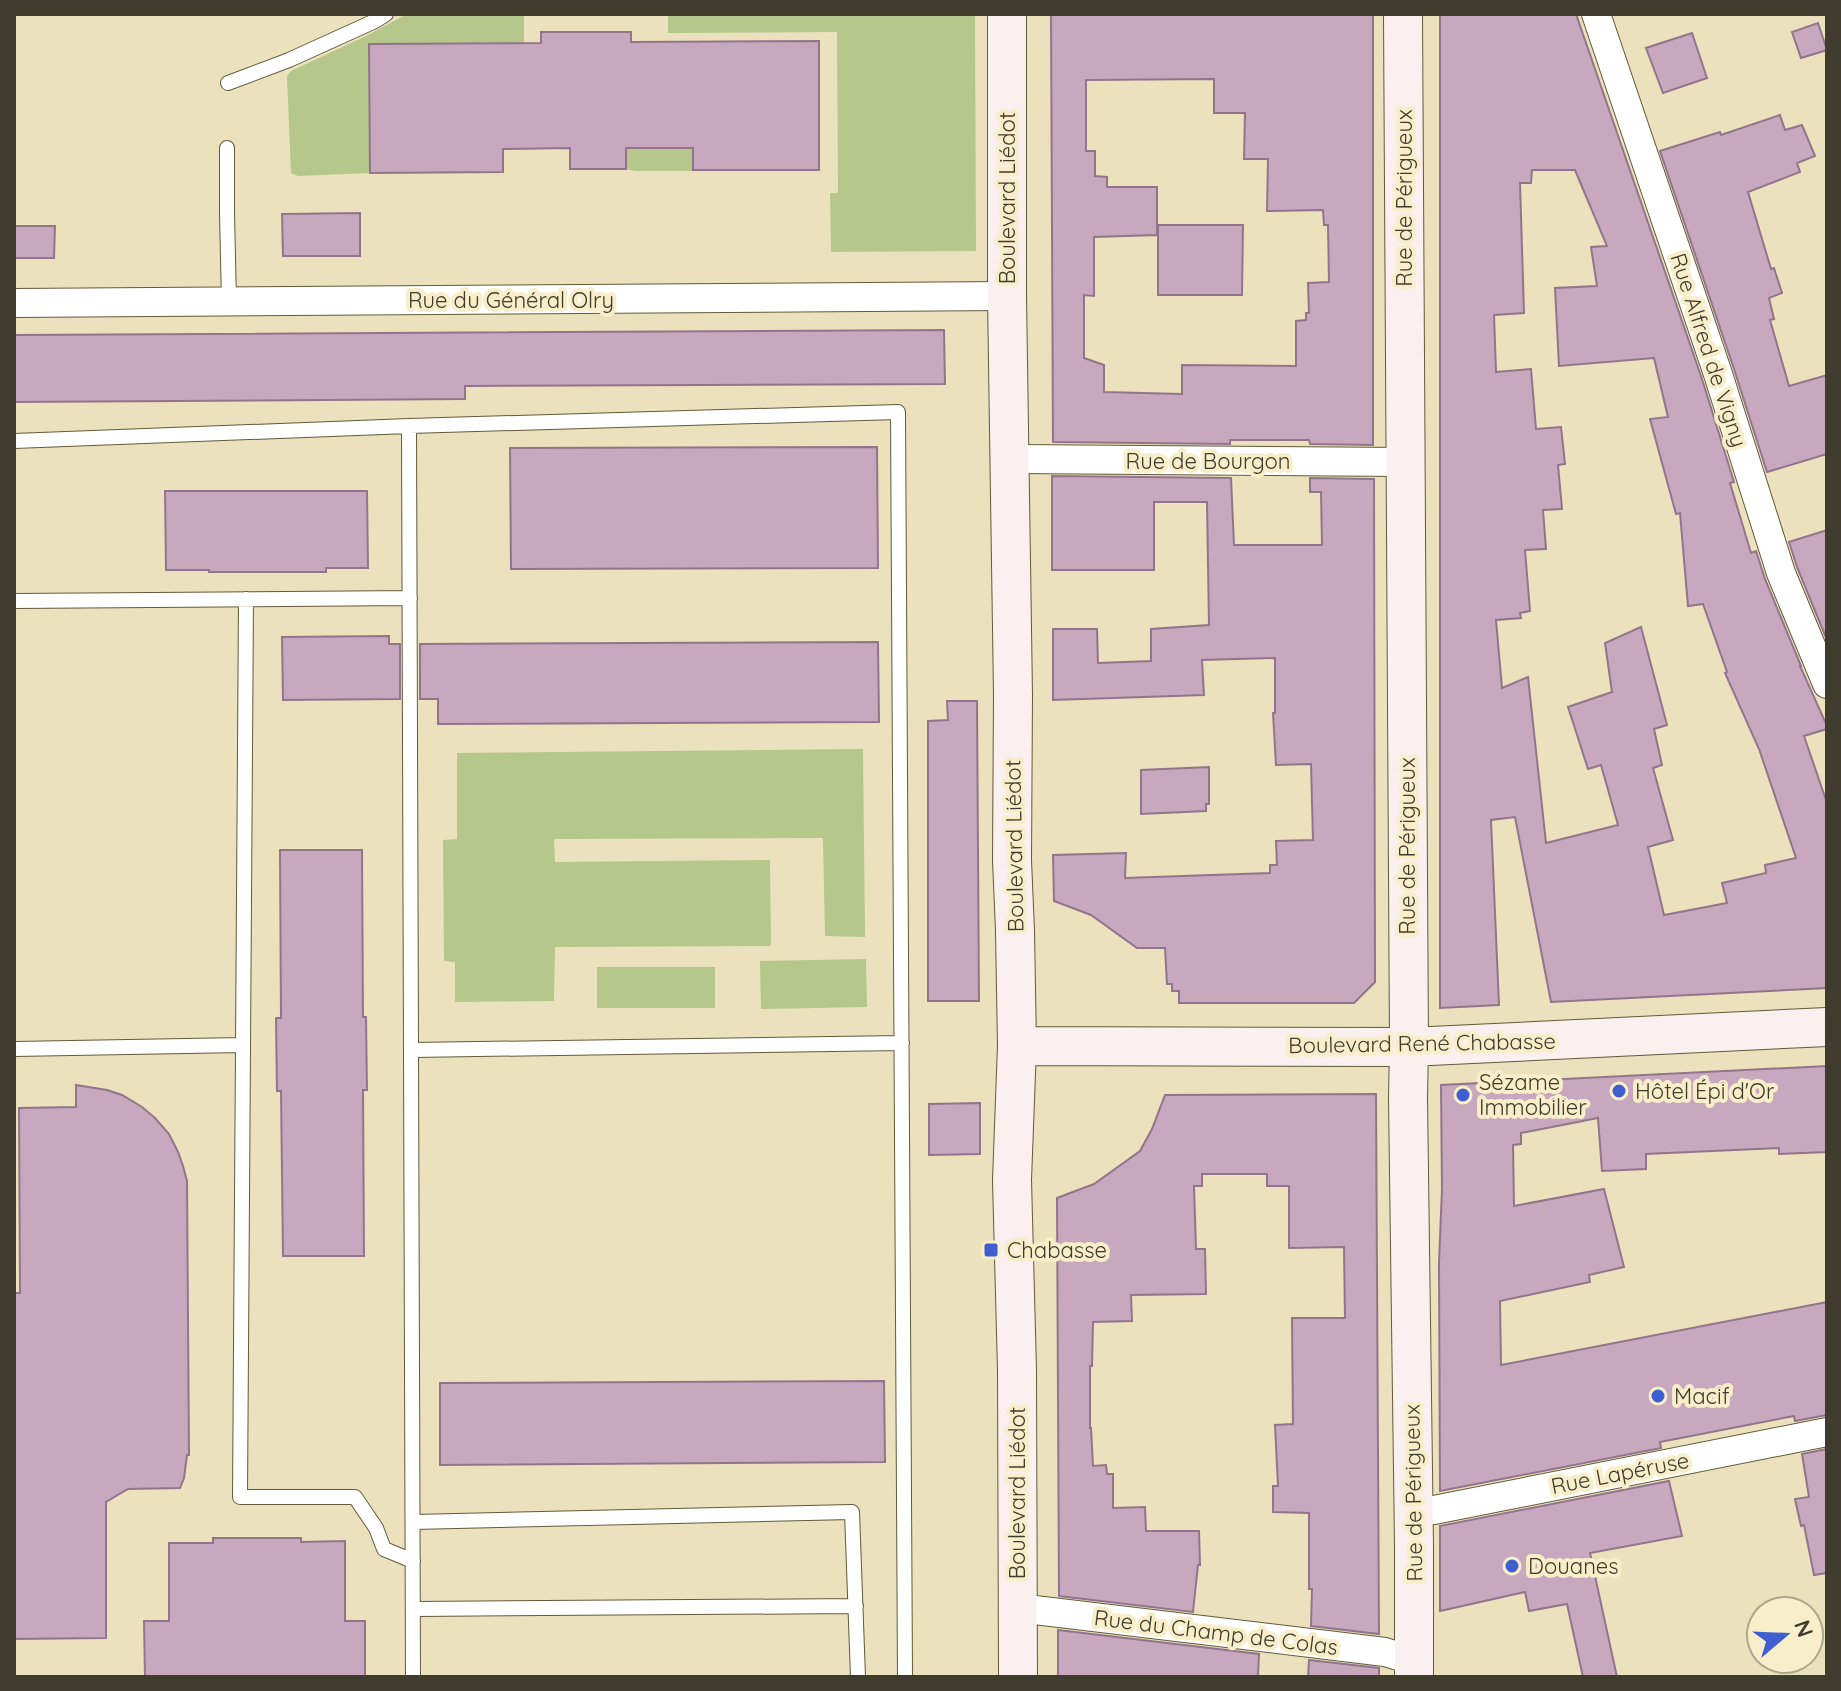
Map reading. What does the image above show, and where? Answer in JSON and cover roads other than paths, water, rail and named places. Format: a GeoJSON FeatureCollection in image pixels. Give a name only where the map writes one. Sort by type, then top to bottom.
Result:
{"type":"FeatureCollection","features":[{"type":"Feature","properties":{"kind":"main road","name":"Boulevard Liédot"},"geometry":{"type":"LineString","coordinates":[[1007,14],[1012,860],[1017,1046],[1012,1180],[1017,1370],[1018,1677]]}},
{"type":"Feature","properties":{"kind":"main road","name":"Rue de Périgueux"},"geometry":{"type":"LineString","coordinates":[[1403,14],[1414,1669]]}},
{"type":"Feature","properties":{"kind":"main road","name":"Boulevard René Chabasse"},"geometry":{"type":"LineString","coordinates":[[1017,1046],[1409,1047],[1827,1027]]}},
{"type":"Feature","properties":{"kind":"street","name":"Rue Alfred de Vigny"},"geometry":{"type":"LineString","coordinates":[[1596,14],[1718,374],[1781,573],[1827,684]]}},
{"type":"Feature","properties":{"kind":"street","name":"Rue du Général Olry"},"geometry":{"type":"LineString","coordinates":[[14,303],[1007,296]]}},
{"type":"Feature","properties":{"kind":"street","name":"Rue de Bourgon"},"geometry":{"type":"LineString","coordinates":[[1010,459],[1406,462]]}},
{"type":"Feature","properties":{"kind":"street","name":"Rue Lapéruse"},"geometry":{"type":"LineString","coordinates":[[1413,1511],[1434,1510],[1827,1432]]}},
{"type":"Feature","properties":{"kind":"street","name":"Rue du Champ de Colas"},"geometry":{"type":"LineString","coordinates":[[1018,1608],[1385,1652],[1414,1669]]}},
{"type":"Feature","properties":{"kind":"lane"},"geometry":{"type":"LineString","coordinates":[[228,83],[289,60],[386,14]]}},
{"type":"Feature","properties":{"kind":"lane"},"geometry":{"type":"LineString","coordinates":[[227,148],[229,302]]}},
{"type":"Feature","properties":{"kind":"lane"},"geometry":{"type":"LineString","coordinates":[[14,441],[898,412],[905,1677]]}},
{"type":"Feature","properties":{"kind":"lane"},"geometry":{"type":"LineString","coordinates":[[409,426],[413,1677]]}},
{"type":"Feature","properties":{"kind":"lane"},"geometry":{"type":"LineString","coordinates":[[14,601],[410,598]]}},
{"type":"Feature","properties":{"kind":"lane"},"geometry":{"type":"LineString","coordinates":[[246,599],[240,1497],[355,1497],[376,1528],[384,1549],[413,1561]]}},
{"type":"Feature","properties":{"kind":"lane"},"geometry":{"type":"LineString","coordinates":[[412,1050],[902,1043]]}},
{"type":"Feature","properties":{"kind":"lane"},"geometry":{"type":"LineString","coordinates":[[14,1049],[243,1045]]}},
{"type":"Feature","properties":{"kind":"lane"},"geometry":{"type":"LineString","coordinates":[[413,1522],[852,1512],[858,1677]]}},
{"type":"Feature","properties":{"kind":"lane"},"geometry":{"type":"LineString","coordinates":[[413,1609],[856,1606]]}},
{"type":"Feature","properties":{"kind":"place","name":"Hôtel Épi d'Or"},"geometry":{"type":"Point","coordinates":[1619,1091]}},
{"type":"Feature","properties":{"kind":"place","name":"Sézame Immobilier"},"geometry":{"type":"Point","coordinates":[1463,1095]}},
{"type":"Feature","properties":{"kind":"place","name":"Chabasse"},"geometry":{"type":"Point","coordinates":[991,1250]}},
{"type":"Feature","properties":{"kind":"place","name":"Macif"},"geometry":{"type":"Point","coordinates":[1658,1396]}},
{"type":"Feature","properties":{"kind":"place","name":"Douanes"},"geometry":{"type":"Point","coordinates":[1512,1566]}}]}
